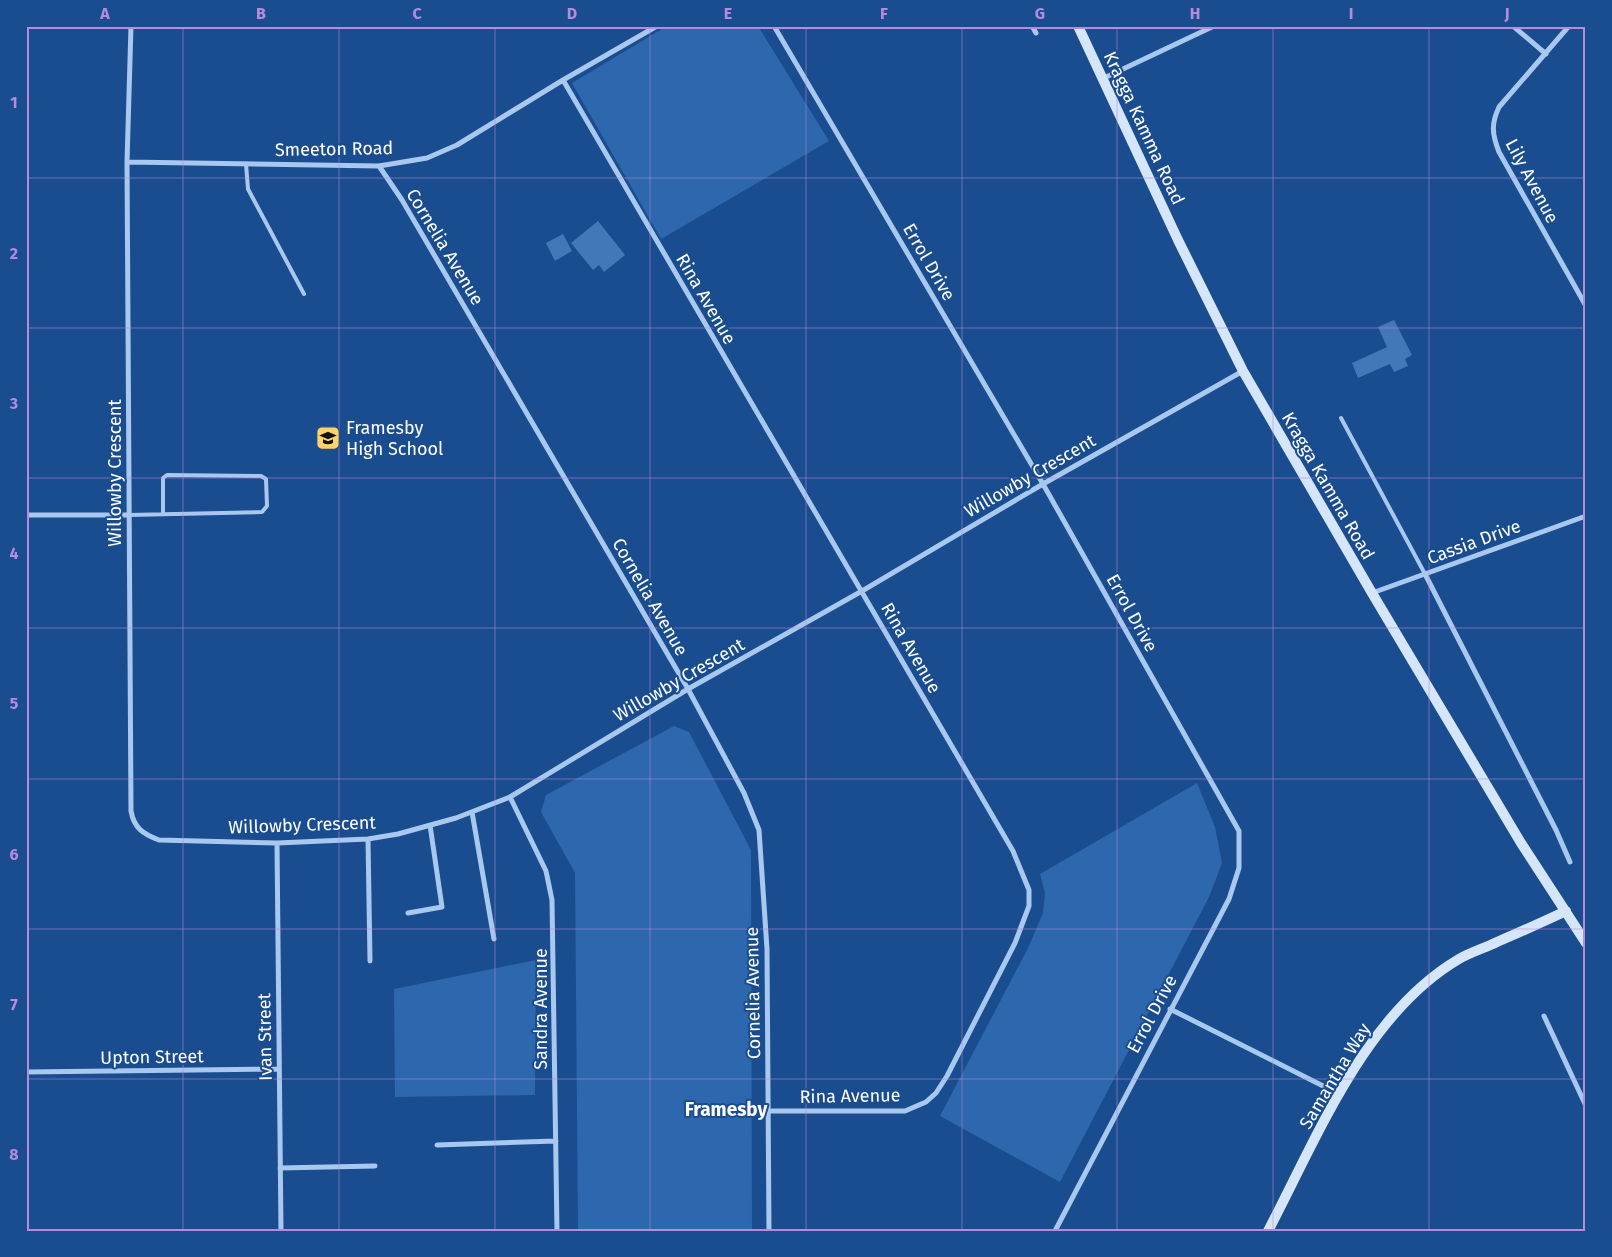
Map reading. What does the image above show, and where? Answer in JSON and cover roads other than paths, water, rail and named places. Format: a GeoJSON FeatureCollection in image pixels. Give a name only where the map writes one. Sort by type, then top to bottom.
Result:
{"type":"FeatureCollection","features":[{"type":"Feature","properties":{"kind":"main road","name":"Kragga Kamma Road"},"geometry":{"type":"LineString","coordinates":[[1078,26],[1104,78],[1178,240],[1243,371],[1372,593],[1521,843],[1586,943]]}},
{"type":"Feature","properties":{"kind":"main road","name":"Samantha Way"},"geometry":{"type":"LineString","coordinates":[[1268,1231],[1363,1054],[1394,1013],[1427,982],[1459,959],[1566,911]]}},
{"type":"Feature","properties":{"kind":"street","name":"Willowby Crescent"},"geometry":{"type":"LineString","coordinates":[[131,26],[127,162],[131,811],[133,820],[146,835],[159,840],[277,843],[368,839],[430,825],[472,812],[510,797],[688,689],[1243,371]]}},
{"type":"Feature","properties":{"kind":"street","name":"Smeeton Road"},"geometry":{"type":"LineString","coordinates":[[127,162],[379,166],[427,158],[457,145],[656,26]]}},
{"type":"Feature","properties":{"kind":"street","name":"Errol Drive"},"geometry":{"type":"LineString","coordinates":[[774,26],[1043,484],[1239,831],[1239,868],[1229,899],[1055,1231]]}},
{"type":"Feature","properties":{"kind":"street"},"geometry":{"type":"LineString","coordinates":[[1032,26],[1036,33]]}},
{"type":"Feature","properties":{"kind":"street"},"geometry":{"type":"LineString","coordinates":[[1104,78],[1214,26]]}},
{"type":"Feature","properties":{"kind":"street"},"geometry":{"type":"LineString","coordinates":[[1513,26],[1546,54]]}},
{"type":"Feature","properties":{"kind":"street","name":"Lily Avenue"},"geometry":{"type":"LineString","coordinates":[[1569,26],[1499,107],[1493,121],[1492,135],[1499,152],[1586,306]]}},
{"type":"Feature","properties":{"kind":"street","name":"Rina Avenue"},"geometry":{"type":"LineString","coordinates":[[563,80],[1013,851],[1029,890],[1029,906],[1015,943],[947,1076],[926,1102],[905,1111],[769,1111]]}},
{"type":"Feature","properties":{"kind":"street","name":"Cornelia Avenue"},"geometry":{"type":"LineString","coordinates":[[379,166],[402,200],[688,689],[744,793],[760,830],[767,949],[769,1231]]}},
{"type":"Feature","properties":{"kind":"street"},"geometry":{"type":"LineString","coordinates":[[26,514],[128,515]]}},
{"type":"Feature","properties":{"kind":"street","name":"Cassia Drive"},"geometry":{"type":"LineString","coordinates":[[1372,593],[1586,516]]}},
{"type":"Feature","properties":{"kind":"street"},"geometry":{"type":"LineString","coordinates":[[1425,574],[1552,822],[1570,862]]}},
{"type":"Feature","properties":{"kind":"street","name":"Sandra Avenue"},"geometry":{"type":"LineString","coordinates":[[510,797],[546,871],[552,900],[557,1231]]}},
{"type":"Feature","properties":{"kind":"street"},"geometry":{"type":"LineString","coordinates":[[472,812],[494,939]]}},
{"type":"Feature","properties":{"kind":"street"},"geometry":{"type":"LineString","coordinates":[[408,913],[442,907],[430,825]]}},
{"type":"Feature","properties":{"kind":"street"},"geometry":{"type":"LineString","coordinates":[[368,839],[370,961]]}},
{"type":"Feature","properties":{"kind":"street","name":"Ivan Street"},"geometry":{"type":"LineString","coordinates":[[277,843],[281,1231]]}},
{"type":"Feature","properties":{"kind":"street"},"geometry":{"type":"LineString","coordinates":[[1170,1009],[1340,1094]]}},
{"type":"Feature","properties":{"kind":"street"},"geometry":{"type":"LineString","coordinates":[[1544,1016],[1586,1106]]}},
{"type":"Feature","properties":{"kind":"street","name":"Upton Street"},"geometry":{"type":"LineString","coordinates":[[26,1072],[278,1069]]}},
{"type":"Feature","properties":{"kind":"street"},"geometry":{"type":"LineString","coordinates":[[437,1145],[556,1141]]}},
{"type":"Feature","properties":{"kind":"street"},"geometry":{"type":"LineString","coordinates":[[280,1168],[375,1166]]}},
{"type":"Feature","properties":{"kind":"lane"},"geometry":{"type":"LineString","coordinates":[[246,164],[248,189],[304,294]]}},
{"type":"Feature","properties":{"kind":"lane"},"geometry":{"type":"LineString","coordinates":[[1341,418],[1425,574]]}},
{"type":"Feature","properties":{"kind":"lane"},"geometry":{"type":"LineString","coordinates":[[128,515],[262,512],[268,506],[266,479],[261,476],[167,475],[163,478],[163,514]]}},
{"type":"Feature","properties":{"kind":"place","name":"Framesby High School"},"geometry":{"type":"Point","coordinates":[328,438]}},
{"type":"Feature","properties":{"kind":"district","name":"Framesby"},"geometry":{"type":"Point","coordinates":[726,1109]}}]}
